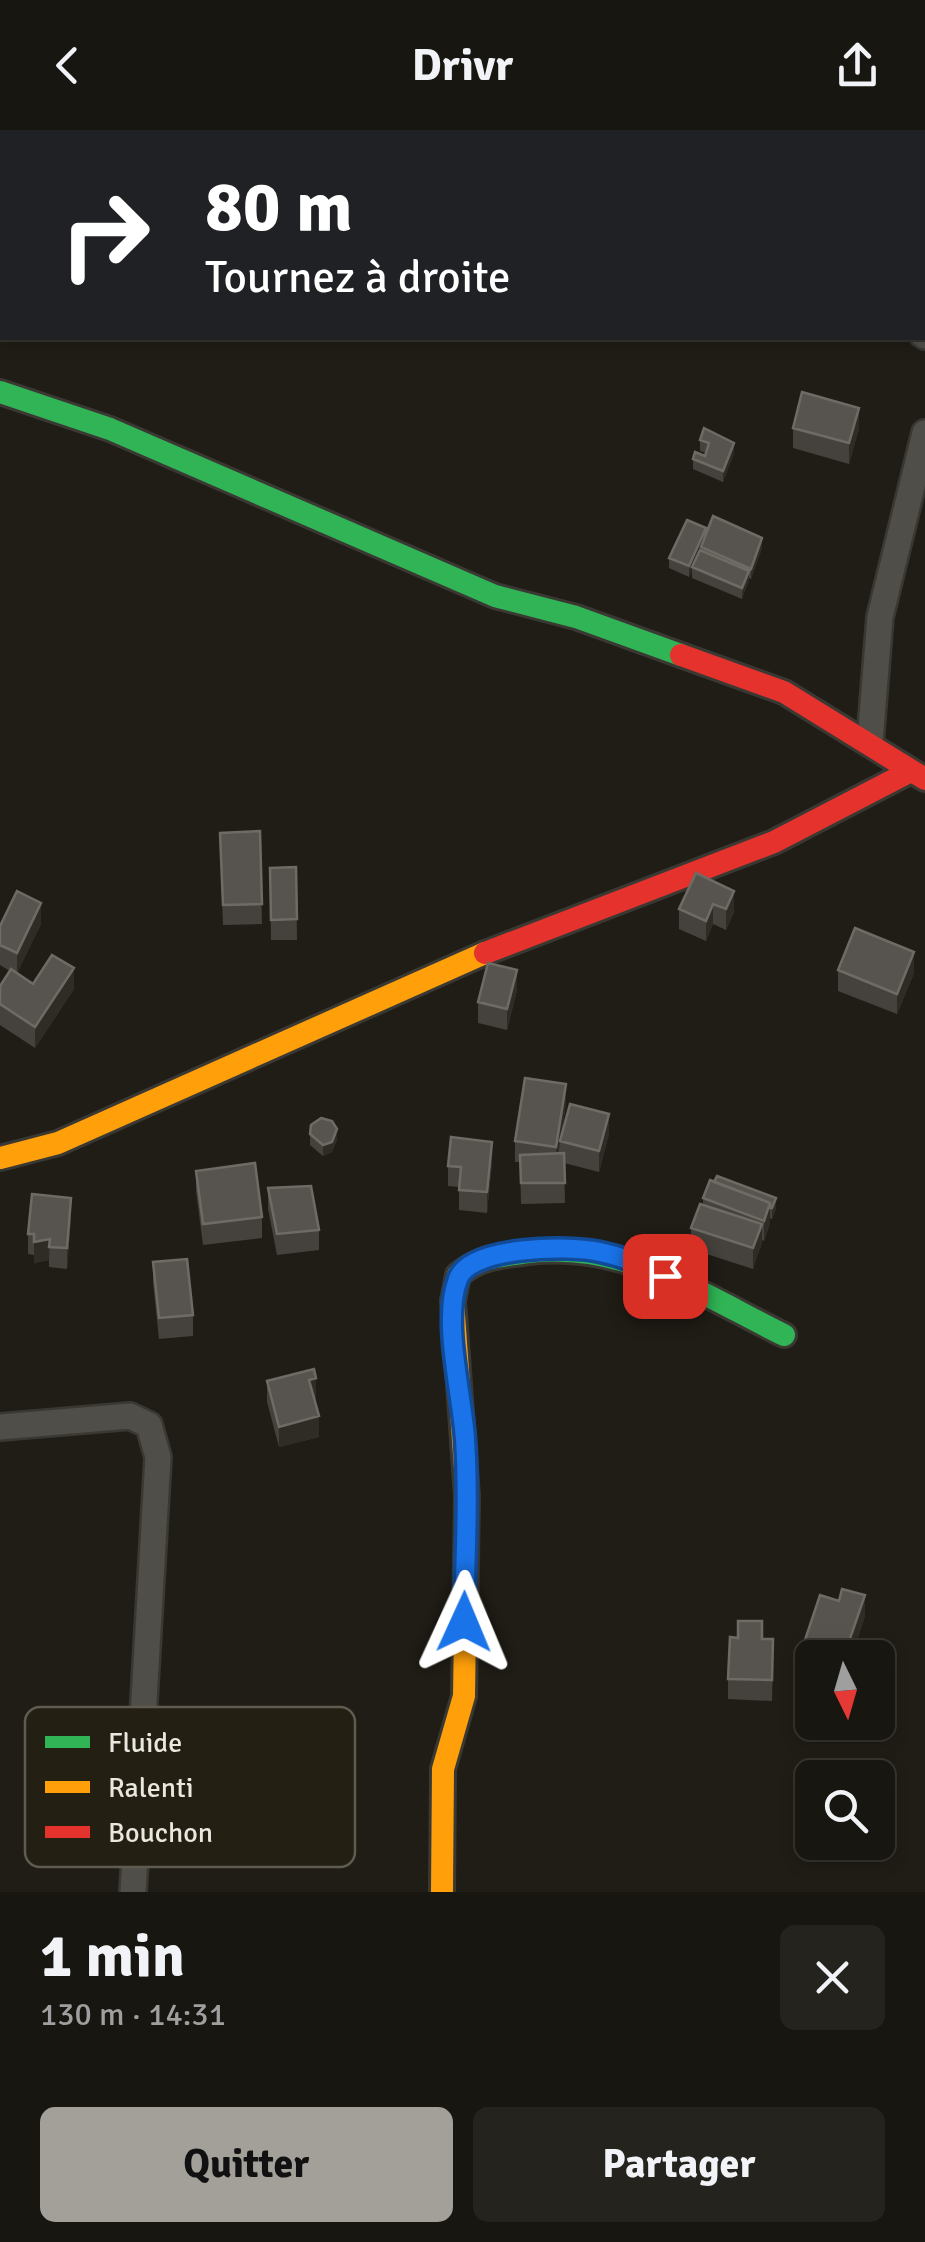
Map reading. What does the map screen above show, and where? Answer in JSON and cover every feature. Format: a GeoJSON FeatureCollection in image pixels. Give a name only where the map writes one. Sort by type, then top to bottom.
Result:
{"type":"FeatureCollection","features":[{"type":"Feature","properties":{"kind":"street"},"geometry":{"type":"LineString","coordinates":[[0,392],[110,429],[494,596],[576,616],[784,692],[870,742],[917,775],[774,842],[642,896],[525,935],[58,1143],[0,1158]]}},
{"type":"Feature","properties":{"kind":"street"},"geometry":{"type":"LineString","coordinates":[[870,742],[880,617],[925,433]]}},
{"type":"Feature","properties":{"kind":"street"},"geometry":{"type":"LineString","coordinates":[[442,1892],[443,1769],[464,1696],[467,1496],[452,1308],[458,1275],[478,1258],[554,1248],[597,1251],[635,1261],[784,1335]]}},
{"type":"Feature","properties":{"kind":"street"},"geometry":{"type":"LineString","coordinates":[[0,1427],[130,1416],[148,1425],[158,1457],[144,1707]]}},
{"type":"Feature","properties":{"kind":"street"},"geometry":{"type":"LineString","coordinates":[[133,1892],[134,1867]]}},
{"type":"Feature","properties":{"kind":"building"},"geometry":{"type":"Polygon","coordinates":[[[802,392],[859,408],[849,443],[793,428],[802,392]]]}},
{"type":"Feature","properties":{"kind":"building"},"geometry":{"type":"Polygon","coordinates":[[[704,428],[734,443],[723,471],[693,459],[695,452],[705,456],[709,443],[700,440],[704,428]]]}},
{"type":"Feature","properties":{"kind":"building"},"geometry":{"type":"Polygon","coordinates":[[[713,516],[762,538],[751,569],[701,547],[713,516]]]}},
{"type":"Feature","properties":{"kind":"building"},"geometry":{"type":"Polygon","coordinates":[[[687,520],[706,528],[689,566],[669,558],[687,520]]]}},
{"type":"Feature","properties":{"kind":"building"},"geometry":{"type":"Polygon","coordinates":[[[700,550],[749,571],[742,588],[692,567],[700,550]]]}},
{"type":"Feature","properties":{"kind":"building"},"geometry":{"type":"Polygon","coordinates":[[[260,831],[262,904],[223,905],[220,833],[260,831]]]}},
{"type":"Feature","properties":{"kind":"building"},"geometry":{"type":"Polygon","coordinates":[[[296,867],[297,919],[271,920],[270,868],[296,867]]]}},
{"type":"Feature","properties":{"kind":"building"},"geometry":{"type":"Polygon","coordinates":[[[696,873],[734,891],[726,909],[713,904],[706,921],[679,909],[696,873]]]}},
{"type":"Feature","properties":{"kind":"building"},"geometry":{"type":"Polygon","coordinates":[[[17,891],[41,903],[17,953],[0,945],[0,926],[17,891]]]}},
{"type":"Feature","properties":{"kind":"building"},"geometry":{"type":"Polygon","coordinates":[[[855,928],[914,952],[897,994],[838,970],[855,928]]]}},
{"type":"Feature","properties":{"kind":"building"},"geometry":{"type":"Polygon","coordinates":[[[52,955],[74,968],[35,1027],[0,1004],[0,986],[11,969],[33,984],[52,955]]]}},
{"type":"Feature","properties":{"kind":"building"},"geometry":{"type":"Polygon","coordinates":[[[488,963],[517,970],[507,1009],[478,1002],[488,963]]]}},
{"type":"Feature","properties":{"kind":"building"},"geometry":{"type":"Polygon","coordinates":[[[525,1078],[566,1084],[556,1147],[515,1141],[525,1078]]]}},
{"type":"Feature","properties":{"kind":"building"},"geometry":{"type":"Polygon","coordinates":[[[570,1104],[609,1114],[599,1151],[560,1141],[570,1104]]]}},
{"type":"Feature","properties":{"kind":"building"},"geometry":{"type":"Polygon","coordinates":[[[321,1118],[332,1121],[337,1129],[332,1142],[323,1145],[310,1134],[311,1125],[321,1118]]]}},
{"type":"Feature","properties":{"kind":"building"},"geometry":{"type":"Polygon","coordinates":[[[451,1137],[492,1142],[487,1192],[459,1190],[461,1167],[448,1166],[451,1137]]]}},
{"type":"Feature","properties":{"kind":"building"},"geometry":{"type":"Polygon","coordinates":[[[564,1153],[565,1183],[521,1183],[520,1155],[564,1153]]]}},
{"type":"Feature","properties":{"kind":"building"},"geometry":{"type":"Polygon","coordinates":[[[255,1163],[262,1217],[203,1224],[196,1171],[255,1163]]]}},
{"type":"Feature","properties":{"kind":"building"},"geometry":{"type":"Polygon","coordinates":[[[717,1176],[776,1198],[772,1208],[770,1203],[714,1182],[717,1176]]]}},
{"type":"Feature","properties":{"kind":"building"},"geometry":{"type":"Polygon","coordinates":[[[710,1180],[770,1203],[764,1221],[703,1198],[710,1180]]]}},
{"type":"Feature","properties":{"kind":"building"},"geometry":{"type":"Polygon","coordinates":[[[311,1186],[319,1230],[277,1234],[268,1188],[311,1186]]]}},
{"type":"Feature","properties":{"kind":"building"},"geometry":{"type":"Polygon","coordinates":[[[32,1194],[71,1198],[67,1248],[49,1247],[50,1239],[34,1242],[34,1234],[28,1234],[32,1194]]]}},
{"type":"Feature","properties":{"kind":"building"},"geometry":{"type":"Polygon","coordinates":[[[700,1204],[762,1224],[753,1248],[691,1228],[700,1204]]]}},
{"type":"Feature","properties":{"kind":"building"},"geometry":{"type":"Polygon","coordinates":[[[187,1259],[193,1315],[159,1318],[153,1262],[187,1259]]]}},
{"type":"Feature","properties":{"kind":"building"},"geometry":{"type":"Polygon","coordinates":[[[314,1369],[316,1378],[309,1380],[319,1416],[279,1427],[267,1381],[314,1369]]]}},
{"type":"Feature","properties":{"kind":"building"},"geometry":{"type":"Polygon","coordinates":[[[842,1589],[865,1595],[850,1640],[805,1640],[820,1595],[839,1601],[842,1589]]]}},
{"type":"Feature","properties":{"kind":"building"},"geometry":{"type":"Polygon","coordinates":[[[738,1621],[762,1621],[762,1639],[773,1639],[772,1680],[728,1679],[730,1637],[738,1638],[738,1621]]]}},
{"type":"Feature","properties":{"kind":"traffic: fast"},"geometry":{"type":"LineString","coordinates":[[0,392],[110,429],[495,596],[576,617],[681,655]]}},
{"type":"Feature","properties":{"kind":"traffic: fast"},"geometry":{"type":"LineString","coordinates":[[453,1301],[458,1275],[473,1265],[488,1259],[558,1250],[626,1261],[658,1273],[784,1335]]}},
{"type":"Feature","properties":{"kind":"traffic: slow"},"geometry":{"type":"LineString","coordinates":[[0,1158],[58,1143],[485,953]]}},
{"type":"Feature","properties":{"kind":"traffic: slow"},"geometry":{"type":"LineString","coordinates":[[442,1892],[443,1769],[464,1696],[467,1496],[453,1301]]}},
{"type":"Feature","properties":{"kind":"traffic: jam"},"geometry":{"type":"LineString","coordinates":[[681,655],[784,692],[925,779]]}},
{"type":"Feature","properties":{"kind":"traffic: jam"},"geometry":{"type":"LineString","coordinates":[[485,953],[774,842],[909,772]]}},
{"type":"Feature","properties":{"kind":"route"},"geometry":{"type":"LineString","coordinates":[[464,1622],[465,1438],[452,1308],[458,1275],[478,1258],[554,1248],[597,1251],[635,1261],[665,1276]]}}]}
